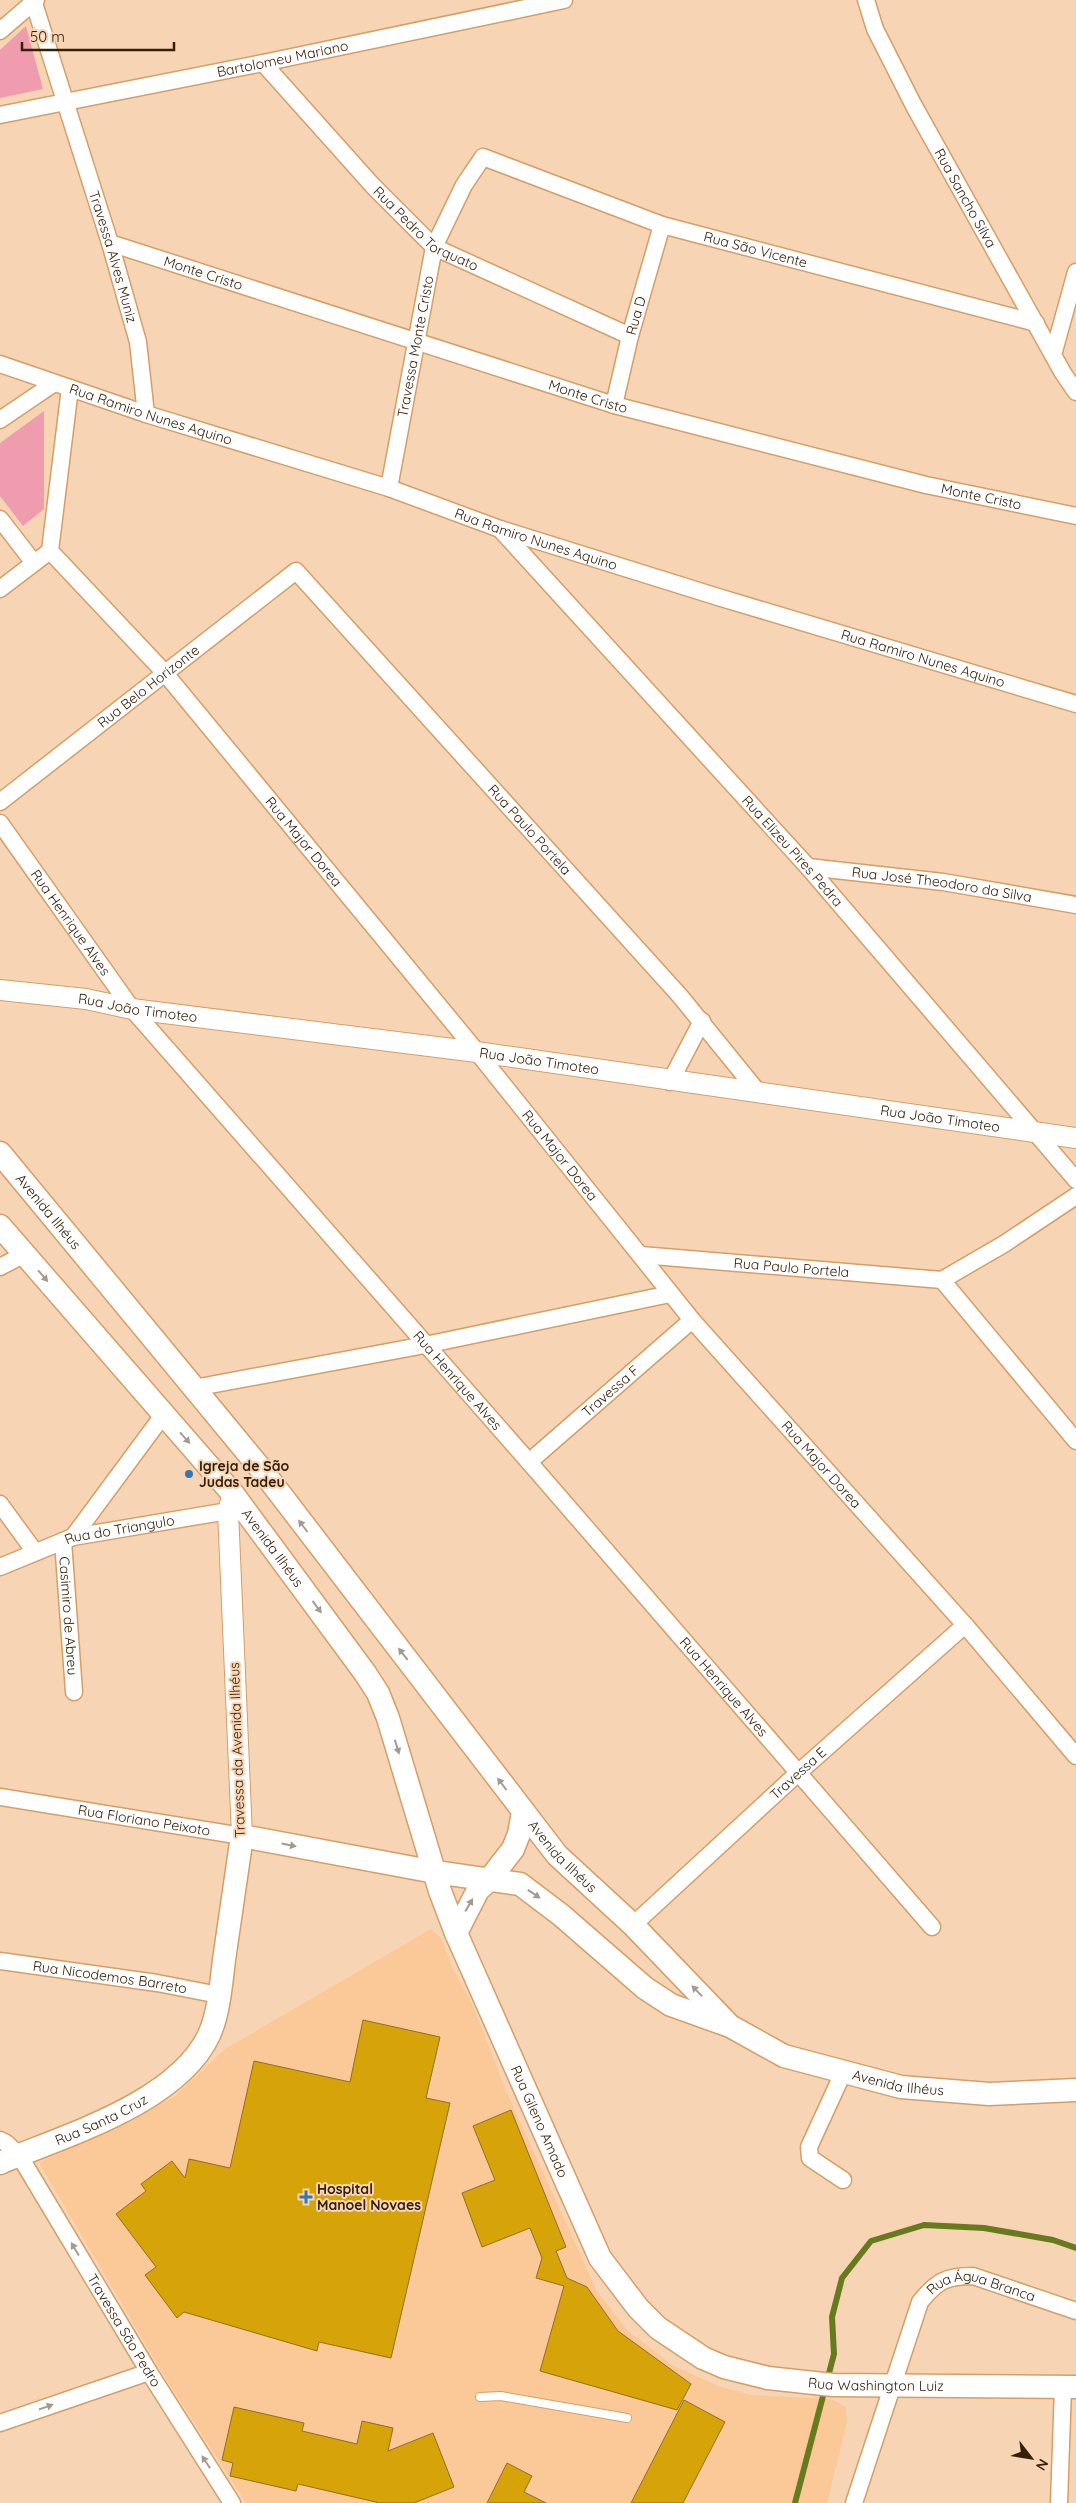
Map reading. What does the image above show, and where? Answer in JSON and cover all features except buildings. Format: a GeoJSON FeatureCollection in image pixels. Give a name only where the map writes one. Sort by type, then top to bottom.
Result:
{"type":"FeatureCollection","features":[{"type":"Feature","properties":{"kind":"main road","name":"Avenida Ilhéus"},"geometry":{"type":"LineString","coordinates":[[0,1153],[261,1469],[557,1855],[633,1925],[730,2026]]}},
{"type":"Feature","properties":{"kind":"main road","name":"Avenida Ilhéus"},"geometry":{"type":"LineString","coordinates":[[0,1226],[164,1414],[230,1502],[365,1673],[378,1693],[388,1718],[435,1872],[520,1884],[535,1894],[644,1988],[671,2005],[730,2026],[784,2056],[901,2087],[990,2094],[1076,2090]]}},
{"type":"Feature","properties":{"kind":"main road","name":"Avenida Ilhéus"},"geometry":{"type":"LineString","coordinates":[[456,1933],[470,1902],[478,1890],[489,1880],[513,1849],[519,1834],[523,1812]]}},
{"type":"Feature","properties":{"kind":"main road","name":"Rua Floriano Peixoto"},"geometry":{"type":"LineString","coordinates":[[242,1836],[435,1872]]}},
{"type":"Feature","properties":{"kind":"main road","name":"Travessa da Avenida Ilhéus"},"geometry":{"type":"LineString","coordinates":[[193,2060],[210,2034],[219,1995],[242,1836]]}},
{"type":"Feature","properties":{"kind":"main road","name":"Rua Gileno Amado"},"geometry":{"type":"LineString","coordinates":[[435,1872],[456,1933],[600,2258],[638,2308],[658,2328],[683,2345]]}},
{"type":"Feature","properties":{"kind":"main road","name":"Rua Santa Cruz"},"geometry":{"type":"LineString","coordinates":[[10,2159],[146,2099],[171,2082],[193,2060]]}},
{"type":"Feature","properties":{"kind":"main road","name":"Rua Washington Luiz"},"geometry":{"type":"LineString","coordinates":[[683,2345],[724,2368],[746,2374],[834,2384],[1069,2387]]}},
{"type":"Feature","properties":{"kind":"street","name":"Bartolomeu Mariano"},"geometry":{"type":"LineString","coordinates":[[0,115],[263,64],[564,0]]}},
{"type":"Feature","properties":{"kind":"street","name":"Rua Sancho Silva"},"geometry":{"type":"LineString","coordinates":[[866,0],[876,29],[914,106],[1076,392]]}},
{"type":"Feature","properties":{"kind":"street"},"geometry":{"type":"LineString","coordinates":[[0,31],[34,1]]}},
{"type":"Feature","properties":{"kind":"street","name":"Travessa Alves Muniz"},"geometry":{"type":"LineString","coordinates":[[34,1],[64,103],[110,243],[138,342],[146,414]]}},
{"type":"Feature","properties":{"kind":"street","name":"Rua Pedro Torquato"},"geometry":{"type":"LineString","coordinates":[[263,64],[373,186],[434,247],[630,336]]}},
{"type":"Feature","properties":{"kind":"street","name":"Rua São Vicente"},"geometry":{"type":"LineString","coordinates":[[483,157],[662,225],[1036,323]]}},
{"type":"Feature","properties":{"kind":"street","name":"Travessa Monte Cristo"},"geometry":{"type":"LineString","coordinates":[[389,488],[434,247],[464,184],[483,157]]}},
{"type":"Feature","properties":{"kind":"street","name":"Rua D"},"geometry":{"type":"LineString","coordinates":[[614,405],[630,336],[662,225]]}},
{"type":"Feature","properties":{"kind":"street","name":"Monte Cristo"},"geometry":{"type":"LineString","coordinates":[[110,243],[614,405],[926,485],[1076,516]]}},
{"type":"Feature","properties":{"kind":"street"},"geometry":{"type":"LineString","coordinates":[[1053,354],[1076,272]]}},
{"type":"Feature","properties":{"kind":"street","name":"Rua Ramiro Nunes Aquino"},"geometry":{"type":"LineString","coordinates":[[0,364],[53,384],[146,414],[389,488],[500,529],[718,597],[1076,704]]}},
{"type":"Feature","properties":{"kind":"street"},"geometry":{"type":"LineString","coordinates":[[0,420],[53,384]]}},
{"type":"Feature","properties":{"kind":"street"},"geometry":{"type":"LineString","coordinates":[[0,589],[50,551],[70,388]]}},
{"type":"Feature","properties":{"kind":"street"},"geometry":{"type":"LineString","coordinates":[[0,519],[34,563]]}},
{"type":"Feature","properties":{"kind":"street","name":"Rua Elizeu Pires Pedra"},"geometry":{"type":"LineString","coordinates":[[500,529],[808,867],[1076,1180]]}},
{"type":"Feature","properties":{"kind":"street","name":"Rua Major Dorea"},"geometry":{"type":"LineString","coordinates":[[50,551],[164,672],[477,1052],[692,1320],[966,1625],[1076,1756]]}},
{"type":"Feature","properties":{"kind":"street","name":"Rua Belo Horizonte"},"geometry":{"type":"LineString","coordinates":[[0,802],[164,672],[296,571]]}},
{"type":"Feature","properties":{"kind":"street","name":"Rua Paulo Portela"},"geometry":{"type":"LineString","coordinates":[[296,571],[702,1021],[758,1092]]}},
{"type":"Feature","properties":{"kind":"street","name":"Rua Henrique Alves"},"geometry":{"type":"LineString","coordinates":[[0,823],[132,1009],[425,1346],[529,1462],[932,1927]]}},
{"type":"Feature","properties":{"kind":"street","name":"Rua José Theodoro da Silva"},"geometry":{"type":"LineString","coordinates":[[808,867],[943,882],[1076,905]]}},
{"type":"Feature","properties":{"kind":"street","name":"Rua João Timoteo"},"geometry":{"type":"LineString","coordinates":[[0,990],[86,999],[132,1009],[477,1052],[670,1082],[758,1092],[1076,1138]]}},
{"type":"Feature","properties":{"kind":"street"},"geometry":{"type":"LineString","coordinates":[[670,1082],[702,1021]]}},
{"type":"Feature","properties":{"kind":"street"},"geometry":{"type":"LineString","coordinates":[[1076,1196],[1004,1244],[942,1280],[1076,1441]]}},
{"type":"Feature","properties":{"kind":"street"},"geometry":{"type":"LineString","coordinates":[[0,1267],[25,1254]]}},
{"type":"Feature","properties":{"kind":"street","name":"Rua Paulo Portela"},"geometry":{"type":"LineString","coordinates":[[641,1255],[942,1280]]}},
{"type":"Feature","properties":{"kind":"street"},"geometry":{"type":"LineString","coordinates":[[194,1388],[425,1346],[670,1294]]}},
{"type":"Feature","properties":{"kind":"street","name":"Travessa F"},"geometry":{"type":"LineString","coordinates":[[529,1462],[692,1320]]}},
{"type":"Feature","properties":{"kind":"street","name":"Rua do Triangulo"},"geometry":{"type":"LineString","coordinates":[[68,1539],[164,1414]]}},
{"type":"Feature","properties":{"kind":"street","name":"Rua do Triangulo"},"geometry":{"type":"LineString","coordinates":[[68,1539],[230,1502]]}},
{"type":"Feature","properties":{"kind":"street","name":"Travessa da Avenida Ilhéus"},"geometry":{"type":"LineString","coordinates":[[230,1502],[242,1836]]}},
{"type":"Feature","properties":{"kind":"street"},"geometry":{"type":"LineString","coordinates":[[0,1504],[35,1552]]}},
{"type":"Feature","properties":{"kind":"street"},"geometry":{"type":"LineString","coordinates":[[0,1567],[68,1539]]}},
{"type":"Feature","properties":{"kind":"street","name":"Casimiro de Abreu"},"geometry":{"type":"LineString","coordinates":[[68,1539],[74,1692]]}},
{"type":"Feature","properties":{"kind":"street","name":"Travessa E"},"geometry":{"type":"LineString","coordinates":[[633,1925],[798,1773],[966,1625]]}},
{"type":"Feature","properties":{"kind":"street","name":"Rua Floriano Peixoto"},"geometry":{"type":"LineString","coordinates":[[0,1797],[242,1836]]}},
{"type":"Feature","properties":{"kind":"street","name":"Rua Nicodemos Barreto"},"geometry":{"type":"LineString","coordinates":[[0,1961],[157,1983],[219,1995]]}},
{"type":"Feature","properties":{"kind":"street"},"geometry":{"type":"LineString","coordinates":[[842,2180],[810,2158],[809,2147],[843,2073]]}},
{"type":"Feature","properties":{"kind":"street"},"geometry":{"type":"LineString","coordinates":[[0,2140],[6,2143],[10,2159]]}},
{"type":"Feature","properties":{"kind":"street","name":"Travessa São Pedro"},"geometry":{"type":"LineString","coordinates":[[10,2159],[232,2503]]}},
{"type":"Feature","properties":{"kind":"street","name":"Rua Água Branca"},"geometry":{"type":"LineString","coordinates":[[854,2503],[920,2302],[941,2281],[958,2276],[973,2276],[1076,2312]]}},
{"type":"Feature","properties":{"kind":"street"},"geometry":{"type":"LineString","coordinates":[[0,2423],[149,2372]]}},
{"type":"Feature","properties":{"kind":"street"},"geometry":{"type":"LineString","coordinates":[[1059,2503],[1069,2387]]}},
{"type":"Feature","properties":{"kind":"lane"},"geometry":{"type":"LineString","coordinates":[[480,2397],[501,2396],[627,2418]]}},
{"type":"Feature","properties":{"kind":"shaded area"},"geometry":{"type":"Polygon","coordinates":[[[26,26],[43,89],[0,98],[0,50],[26,26]]]}},
{"type":"Feature","properties":{"kind":"shaded area"},"geometry":{"type":"Polygon","coordinates":[[[44,411],[44,509],[23,526],[0,496],[0,443],[44,411]]]}},
{"type":"Feature","properties":{"kind":"shaded area","name":"Hospital Manoel Novaes"},"geometry":{"type":"Polygon","coordinates":[[[431,1929],[442,1939],[453,1969],[473,2006],[508,2095],[597,2291],[627,2330],[674,2366],[719,2386],[751,2395],[831,2399],[846,2407],[847,2422],[827,2503],[246,2503],[166,2379],[39,2163],[174,2097],[225,2049],[431,1929]]]}},
{"type":"Feature","properties":{"kind":"waterway"},"geometry":{"type":"LineString","coordinates":[[795,2503],[834,2354],[832,2317],[842,2278],[871,2241],[924,2225],[984,2228],[1053,2240],[1076,2248]]}},
{"type":"Feature","properties":{"kind":"place","name":"Igreja de São Judas Tadeu"},"geometry":{"type":"Point","coordinates":[189,1474]}},
{"type":"Feature","properties":{"kind":"place","name":"Hospital Manoel Novaes"},"geometry":{"type":"Point","coordinates":[306,2197]}}]}
